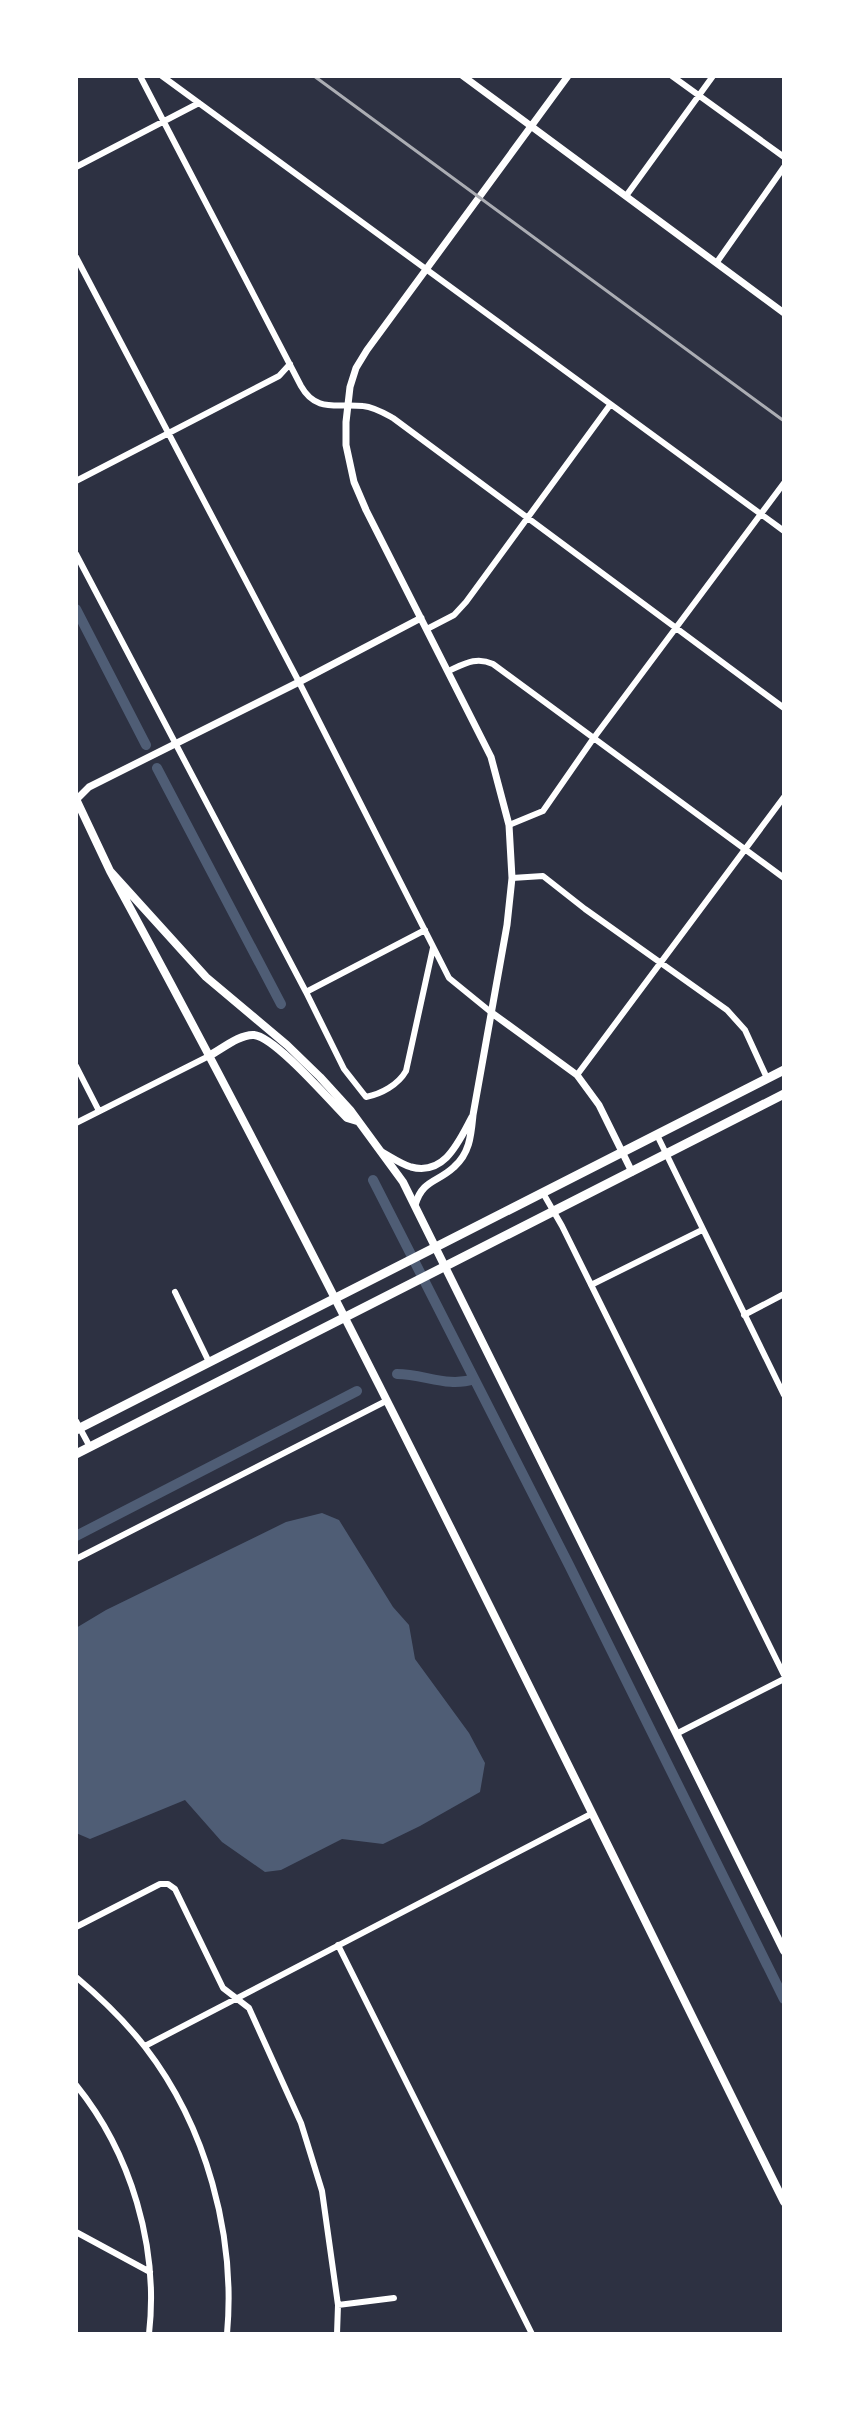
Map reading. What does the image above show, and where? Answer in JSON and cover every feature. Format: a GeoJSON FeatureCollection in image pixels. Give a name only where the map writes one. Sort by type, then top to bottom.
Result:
{"type":"FeatureCollection","features":[{"type":"Feature","properties":{"kind":"main road"},"geometry":{"type":"LineString","coordinates":[[76,800],[110,871],[345,1318],[784,2202]]}},
{"type":"Feature","properties":{"kind":"main road"},"geometry":{"type":"LineString","coordinates":[[110,871],[206,977],[320,1077],[358,1121],[403,1182],[784,1951]]}},
{"type":"Feature","properties":{"kind":"main road"},"geometry":{"type":"LineString","coordinates":[[209,1056],[251,1035],[260,1037],[296,1066],[347,1118],[358,1121]]}},
{"type":"Feature","properties":{"kind":"main road"},"geometry":{"type":"LineString","coordinates":[[77,1426],[335,1299],[784,1070]]}},
{"type":"Feature","properties":{"kind":"main road"},"geometry":{"type":"LineString","coordinates":[[76,1454],[784,1094]]}},
{"type":"Feature","properties":{"kind":"street"},"geometry":{"type":"LineString","coordinates":[[140,76],[310,400],[323,405],[366,406],[393,418],[784,708]]}},
{"type":"Feature","properties":{"kind":"street"},"geometry":{"type":"LineString","coordinates":[[162,76],[784,531]]}},
{"type":"Feature","properties":{"kind":"street"},"geometry":{"type":"LineString","coordinates":[[463,76],[784,313]]}},
{"type":"Feature","properties":{"kind":"street"},"geometry":{"type":"LineString","coordinates":[[415,1205],[421,1190],[461,1160],[471,1137],[507,925],[512,878],[509,825],[491,757],[357,491],[345,437],[350,387],[362,357],[568,76]]}},
{"type":"Feature","properties":{"kind":"street"},"geometry":{"type":"LineString","coordinates":[[672,76],[784,157]]}},
{"type":"Feature","properties":{"kind":"street"},"geometry":{"type":"LineString","coordinates":[[626,196],[713,76]]}},
{"type":"Feature","properties":{"kind":"street"},"geometry":{"type":"LineString","coordinates":[[76,167],[199,103]]}},
{"type":"Feature","properties":{"kind":"street"},"geometry":{"type":"LineString","coordinates":[[717,262],[784,167]]}},
{"type":"Feature","properties":{"kind":"street"},"geometry":{"type":"LineString","coordinates":[[76,257],[299,682],[449,978],[577,1075],[599,1105],[632,1172]]}},
{"type":"Feature","properties":{"kind":"street"},"geometry":{"type":"LineString","coordinates":[[76,481],[279,376],[290,364]]}},
{"type":"Feature","properties":{"kind":"street"},"geometry":{"type":"LineString","coordinates":[[427,629],[454,615],[462,607],[610,405]]}},
{"type":"Feature","properties":{"kind":"street"},"geometry":{"type":"LineString","coordinates":[[509,825],[543,811],[784,483]]}},
{"type":"Feature","properties":{"kind":"street"},"geometry":{"type":"LineString","coordinates":[[76,554],[344,1069],[366,1097],[399,1083],[406,1071],[433,948]]}},
{"type":"Feature","properties":{"kind":"street"},"geometry":{"type":"LineString","coordinates":[[76,800],[89,787],[421,618]]}},
{"type":"Feature","properties":{"kind":"street"},"geometry":{"type":"LineString","coordinates":[[448,671],[473,660],[489,662],[784,878]]}},
{"type":"Feature","properties":{"kind":"street"},"geometry":{"type":"LineString","coordinates":[[577,1075],[784,797]]}},
{"type":"Feature","properties":{"kind":"street"},"geometry":{"type":"LineString","coordinates":[[512,878],[543,876],[735,1017],[748,1036],[767,1078]]}},
{"type":"Feature","properties":{"kind":"street"},"geometry":{"type":"LineString","coordinates":[[306,992],[425,930]]}},
{"type":"Feature","properties":{"kind":"street"},"geometry":{"type":"LineString","coordinates":[[76,1123],[209,1056]]}},
{"type":"Feature","properties":{"kind":"street"},"geometry":{"type":"LineString","coordinates":[[76,1066],[99,1111]]}},
{"type":"Feature","properties":{"kind":"street"},"geometry":{"type":"LineString","coordinates":[[381,1151],[412,1167],[433,1166],[449,1157],[473,1115]]}},
{"type":"Feature","properties":{"kind":"street"},"geometry":{"type":"LineString","coordinates":[[657,1135],[784,1395]]}},
{"type":"Feature","properties":{"kind":"street"},"geometry":{"type":"LineString","coordinates":[[543,1193],[784,1677],[676,1734]]}},
{"type":"Feature","properties":{"kind":"street"},"geometry":{"type":"LineString","coordinates":[[591,1285],[702,1230]]}},
{"type":"Feature","properties":{"kind":"street"},"geometry":{"type":"LineString","coordinates":[[175,1292],[209,1362]]}},
{"type":"Feature","properties":{"kind":"street"},"geometry":{"type":"LineString","coordinates":[[744,1315],[784,1294]]}},
{"type":"Feature","properties":{"kind":"street"},"geometry":{"type":"LineString","coordinates":[[76,1559],[386,1401]]}},
{"type":"Feature","properties":{"kind":"street"},"geometry":{"type":"LineString","coordinates":[[77,1426],[90,1447]]}},
{"type":"Feature","properties":{"kind":"street"},"geometry":{"type":"LineString","coordinates":[[145,2046],[591,1814]]}},
{"type":"Feature","properties":{"kind":"street"},"geometry":{"type":"LineString","coordinates":[[76,1927],[156,1886],[168,1884],[175,1889],[223,1988],[249,2008],[301,2123],[322,2191],[338,2305],[337,2334]]}},
{"type":"Feature","properties":{"kind":"street"},"geometry":{"type":"LineString","coordinates":[[338,1945],[532,2334]]}},
{"type":"Feature","properties":{"kind":"street"},"geometry":{"type":"LineString","coordinates":[[76,1977],[145,2046],[183,2108],[212,2186],[224,2240],[228,2271],[227,2334]]}},
{"type":"Feature","properties":{"kind":"street"},"geometry":{"type":"LineString","coordinates":[[76,2085],[98,2115],[121,2161],[143,2227],[152,2305],[149,2334]]}},
{"type":"Feature","properties":{"kind":"street"},"geometry":{"type":"LineString","coordinates":[[76,2232],[150,2272]]}},
{"type":"Feature","properties":{"kind":"street"},"geometry":{"type":"LineString","coordinates":[[338,2305],[394,2298]]}},
{"type":"Feature","properties":{"kind":"water"},"geometry":{"type":"Polygon","coordinates":[[[322,1513],[339,1520],[393,1607],[409,1625],[415,1659],[469,1733],[485,1763],[480,1792],[383,1844],[342,1839],[281,1870],[265,1872],[222,1842],[185,1800],[90,1839],[76,1833],[76,1628],[106,1610],[286,1522],[322,1513]]]}},
{"type":"Feature","properties":{"kind":"waterway"},"geometry":{"type":"LineString","coordinates":[[76,609],[146,745]]}},
{"type":"Feature","properties":{"kind":"waterway"},"geometry":{"type":"LineString","coordinates":[[157,768],[281,1004]]}},
{"type":"Feature","properties":{"kind":"waterway"},"geometry":{"type":"LineString","coordinates":[[373,1180],[569,1565],[784,1999]]}},
{"type":"Feature","properties":{"kind":"waterway"},"geometry":{"type":"LineString","coordinates":[[397,1374],[455,1382],[474,1379]]}},
{"type":"Feature","properties":{"kind":"waterway"},"geometry":{"type":"LineString","coordinates":[[76,1536],[357,1391]]}},
{"type":"Feature","properties":{"kind":"railway"},"geometry":{"type":"LineString","coordinates":[[314,76],[784,421]]}}]}
